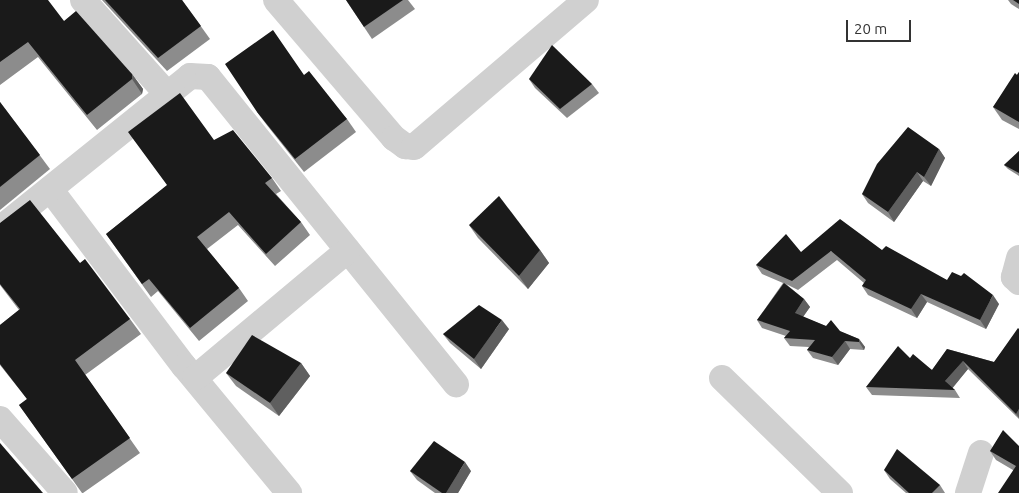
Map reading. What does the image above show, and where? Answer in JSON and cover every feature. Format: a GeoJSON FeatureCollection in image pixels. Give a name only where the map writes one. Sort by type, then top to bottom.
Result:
{"type":"FeatureCollection","features":[{"type":"Feature","properties":{"kind":"street"},"geometry":{"type":"LineString","coordinates":[[83,0],[168,95]]}},
{"type":"Feature","properties":{"kind":"street"},"geometry":{"type":"LineString","coordinates":[[276,0],[394,138],[405,146],[414,147],[586,0]]}},
{"type":"Feature","properties":{"kind":"street"},"geometry":{"type":"LineString","coordinates":[[0,229],[190,76],[208,77],[456,384]]}},
{"type":"Feature","properties":{"kind":"street"},"geometry":{"type":"LineString","coordinates":[[50,189],[195,378],[289,493]]}},
{"type":"Feature","properties":{"kind":"street"},"geometry":{"type":"LineString","coordinates":[[195,378],[348,250]]}},
{"type":"Feature","properties":{"kind":"street"},"geometry":{"type":"LineString","coordinates":[[1019,258],[1014,277],[1019,282]]}},
{"type":"Feature","properties":{"kind":"street"},"geometry":{"type":"LineString","coordinates":[[722,378],[840,493]]}},
{"type":"Feature","properties":{"kind":"street"},"geometry":{"type":"LineString","coordinates":[[0,419],[65,493]]}},
{"type":"Feature","properties":{"kind":"street"},"geometry":{"type":"LineString","coordinates":[[968,493],[981,453]]}},
{"type":"Feature","properties":{"kind":"building"},"geometry":{"type":"Polygon","coordinates":[[[0,0],[48,0],[64,21],[76,11],[132,74],[132,79],[87,115],[28,42],[0,62],[0,0]]]}},
{"type":"Feature","properties":{"kind":"building"},"geometry":{"type":"Polygon","coordinates":[[[105,0],[182,0],[201,26],[158,58],[105,0]]]}},
{"type":"Feature","properties":{"kind":"building"},"geometry":{"type":"Polygon","coordinates":[[[346,0],[403,0],[364,27],[346,0]]]}},
{"type":"Feature","properties":{"kind":"building"},"geometry":{"type":"Polygon","coordinates":[[[273,30],[304,75],[309,71],[347,119],[295,159],[257,112],[225,64],[273,30]]]}},
{"type":"Feature","properties":{"kind":"building"},"geometry":{"type":"Polygon","coordinates":[[[552,45],[592,84],[560,109],[529,79],[552,45]]]}},
{"type":"Feature","properties":{"kind":"building"},"geometry":{"type":"Polygon","coordinates":[[[1019,72],[1019,122],[993,107],[1015,73],[1017,75],[1019,72]]]}},
{"type":"Feature","properties":{"kind":"building"},"geometry":{"type":"Polygon","coordinates":[[[180,93],[214,140],[233,130],[272,178],[265,183],[301,222],[266,254],[229,212],[197,237],[239,288],[190,328],[149,279],[142,284],[106,234],[167,185],[128,132],[180,93]]]}},
{"type":"Feature","properties":{"kind":"building"},"geometry":{"type":"Polygon","coordinates":[[[0,102],[40,155],[0,187],[0,102]]]}},
{"type":"Feature","properties":{"kind":"building"},"geometry":{"type":"Polygon","coordinates":[[[908,127],[939,149],[924,177],[917,172],[888,212],[862,194],[877,164],[908,127]]]}},
{"type":"Feature","properties":{"kind":"building"},"geometry":{"type":"Polygon","coordinates":[[[1019,151],[1019,173],[1004,165],[1019,151]]]}},
{"type":"Feature","properties":{"kind":"building"},"geometry":{"type":"Polygon","coordinates":[[[499,196],[540,250],[519,276],[469,225],[499,196]]]}},
{"type":"Feature","properties":{"kind":"building"},"geometry":{"type":"Polygon","coordinates":[[[30,200],[80,263],[85,259],[130,319],[75,360],[130,438],[72,479],[19,405],[27,399],[0,364],[0,325],[20,309],[0,284],[0,223],[30,200]]]}},
{"type":"Feature","properties":{"kind":"building"},"geometry":{"type":"Polygon","coordinates":[[[840,219],[882,250],[886,246],[947,280],[952,272],[961,276],[964,273],[993,295],[980,320],[921,294],[911,309],[862,286],[866,280],[831,251],[792,281],[756,265],[786,234],[801,252],[840,219]]]}},
{"type":"Feature","properties":{"kind":"building"},"geometry":{"type":"Polygon","coordinates":[[[784,283],[804,299],[795,313],[826,326],[831,320],[840,331],[859,339],[859,342],[845,341],[832,357],[807,350],[815,340],[784,338],[790,331],[757,320],[784,283]]]}},
{"type":"Feature","properties":{"kind":"building"},"geometry":{"type":"Polygon","coordinates":[[[479,305],[502,320],[474,359],[443,334],[479,305]]]}},
{"type":"Feature","properties":{"kind":"building"},"geometry":{"type":"Polygon","coordinates":[[[1018,328],[1019,409],[1016,414],[963,361],[945,381],[955,390],[866,387],[898,346],[910,358],[913,354],[932,370],[947,349],[994,362],[1018,328]]]}},
{"type":"Feature","properties":{"kind":"building"},"geometry":{"type":"Polygon","coordinates":[[[252,335],[301,363],[270,403],[226,373],[252,335]]]}},
{"type":"Feature","properties":{"kind":"building"},"geometry":{"type":"Polygon","coordinates":[[[1003,430],[1019,446],[1019,493],[998,493],[1016,466],[990,451],[1003,430]]]}},
{"type":"Feature","properties":{"kind":"building"},"geometry":{"type":"Polygon","coordinates":[[[434,441],[465,462],[446,493],[442,493],[410,471],[434,441]]]}},
{"type":"Feature","properties":{"kind":"building"},"geometry":{"type":"Polygon","coordinates":[[[0,443],[43,493],[0,493],[0,443]]]}},
{"type":"Feature","properties":{"kind":"building"},"geometry":{"type":"Polygon","coordinates":[[[897,449],[940,485],[932,493],[909,493],[884,470],[897,449]]]}}]}
